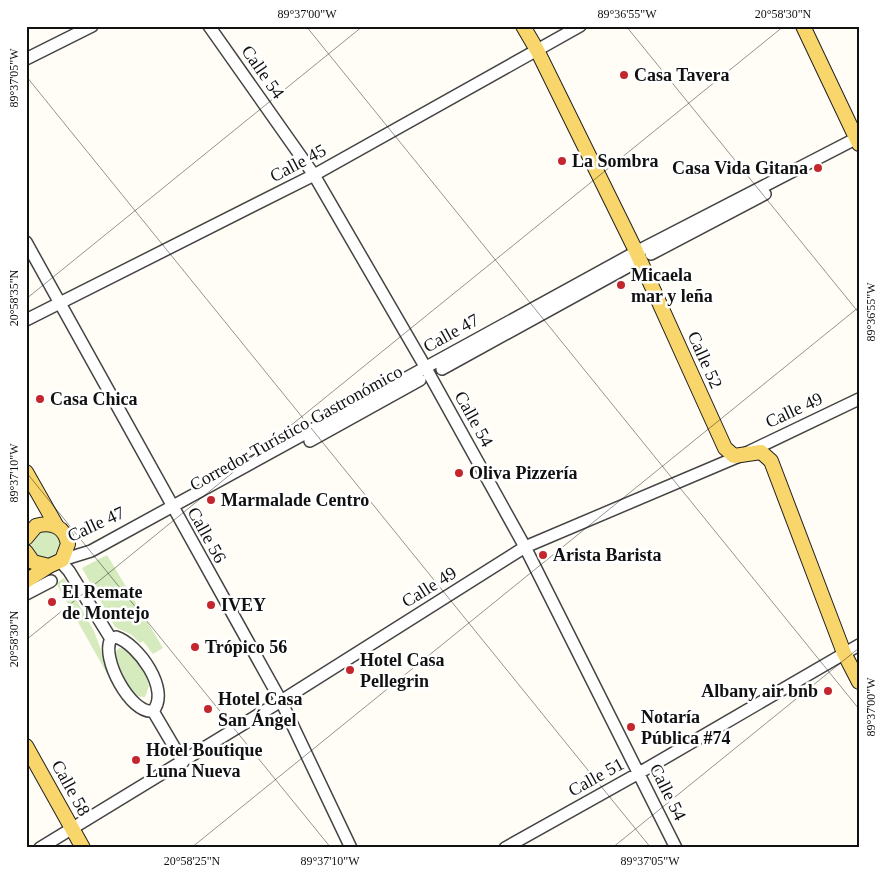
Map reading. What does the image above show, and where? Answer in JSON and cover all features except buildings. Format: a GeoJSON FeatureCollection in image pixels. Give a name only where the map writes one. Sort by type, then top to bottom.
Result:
{"type":"FeatureCollection","features":[{"type":"Feature","properties":{"kind":"main road","name":"Calle 52"},"geometry":{"type":"LineString","coordinates":[[523,26],[537,50],[634,253],[724,448],[731,455],[762,452],[771,461],[844,653],[859,682]]}},
{"type":"Feature","properties":{"kind":"main road"},"geometry":{"type":"LineString","coordinates":[[803,26],[853,141]]}},
{"type":"Feature","properties":{"kind":"main road"},"geometry":{"type":"LineString","coordinates":[[26,472],[56,526],[67,539],[67,550],[57,563],[33,562],[26,552]]}},
{"type":"Feature","properties":{"kind":"main road"},"geometry":{"type":"LineString","coordinates":[[26,517],[27,537]]}},
{"type":"Feature","properties":{"kind":"main road"},"geometry":{"type":"LineString","coordinates":[[27,537],[36,526],[43,524],[56,526]]}},
{"type":"Feature","properties":{"kind":"main road","name":"Calle 47"},"geometry":{"type":"LineString","coordinates":[[26,581],[57,563]]}},
{"type":"Feature","properties":{"kind":"main road","name":"Calle 58"},"geometry":{"type":"LineString","coordinates":[[26,746],[83,848]]}},
{"type":"Feature","properties":{"kind":"street"},"geometry":{"type":"LineString","coordinates":[[26,59],[92,26]]}},
{"type":"Feature","properties":{"kind":"street","name":"Calle 54"},"geometry":{"type":"LineString","coordinates":[[209,26],[314,175],[421,367],[525,547],[676,848]]}},
{"type":"Feature","properties":{"kind":"street","name":"Calle 45"},"geometry":{"type":"LineString","coordinates":[[26,320],[314,175],[580,26]]}},
{"type":"Feature","properties":{"kind":"street"},"geometry":{"type":"LineString","coordinates":[[651,254],[853,141]]}},
{"type":"Feature","properties":{"kind":"street","name":"Calle 47"},"geometry":{"type":"LineString","coordinates":[[57,563],[91,551],[421,367],[634,253],[853,141]]}},
{"type":"Feature","properties":{"kind":"street","name":"Calle 56"},"geometry":{"type":"LineString","coordinates":[[26,242],[281,701],[352,848]]}},
{"type":"Feature","properties":{"kind":"street"},"geometry":{"type":"LineString","coordinates":[[432,358],[634,253]]}},
{"type":"Feature","properties":{"kind":"street"},"geometry":{"type":"LineString","coordinates":[[442,368],[634,253]]}},
{"type":"Feature","properties":{"kind":"street","name":"Corredor Turístico Gastronómico"},"geometry":{"type":"LineString","coordinates":[[187,494],[421,367]]}},
{"type":"Feature","properties":{"kind":"street","name":"Corredor Turístico Gastronómico"},"geometry":{"type":"LineString","coordinates":[[188,507],[420,380]]}},
{"type":"Feature","properties":{"kind":"street","name":"Calle 49"},"geometry":{"type":"LineString","coordinates":[[40,848],[183,762],[525,547],[742,454],[859,399]]}},
{"type":"Feature","properties":{"kind":"street"},"geometry":{"type":"LineString","coordinates":[[57,563],[69,571],[110,639],[107,648],[108,655],[123,688],[139,706],[146,711],[153,711]]}},
{"type":"Feature","properties":{"kind":"street"},"geometry":{"type":"LineString","coordinates":[[26,594],[51,581]]}},
{"type":"Feature","properties":{"kind":"street"},"geometry":{"type":"LineString","coordinates":[[110,639],[120,638],[139,652],[148,668],[158,698],[157,706],[153,711]]}},
{"type":"Feature","properties":{"kind":"street","name":"Calle 51"},"geometry":{"type":"LineString","coordinates":[[505,848],[639,773],[859,645]]}},
{"type":"Feature","properties":{"kind":"street"},"geometry":{"type":"LineString","coordinates":[[153,711],[183,762]]}},
{"type":"Feature","properties":{"kind":"green space"},"geometry":{"type":"Polygon","coordinates":[[[46,530],[52,531],[60,539],[60,551],[52,559],[46,560],[40,559],[32,551],[31,545],[32,539],[40,531],[46,530]]]}},
{"type":"Feature","properties":{"kind":"green space"},"geometry":{"type":"Polygon","coordinates":[[[107,555],[163,648],[153,654],[143,641],[140,643],[132,635],[115,627],[82,568],[107,555]]]}},
{"type":"Feature","properties":{"kind":"green space"},"geometry":{"type":"Polygon","coordinates":[[[64,578],[94,631],[114,686],[56,583],[64,578]]]}},
{"type":"Feature","properties":{"kind":"green space"},"geometry":{"type":"Polygon","coordinates":[[[119,648],[130,652],[142,668],[149,686],[145,697],[133,693],[124,681],[117,667],[114,654],[119,648]]]}},
{"type":"Feature","properties":{"kind":"place","name":"Casa Tavera"},"geometry":{"type":"Point","coordinates":[624,75]}},
{"type":"Feature","properties":{"kind":"place","name":"La Sombra"},"geometry":{"type":"Point","coordinates":[562,161]}},
{"type":"Feature","properties":{"kind":"place","name":"Casa Vida Gitana"},"geometry":{"type":"Point","coordinates":[818,168]}},
{"type":"Feature","properties":{"kind":"place","name":"Micaela mar y leña"},"geometry":{"type":"Point","coordinates":[621,285]}},
{"type":"Feature","properties":{"kind":"place","name":"Casa Chica"},"geometry":{"type":"Point","coordinates":[40,399]}},
{"type":"Feature","properties":{"kind":"place","name":"Oliva Pizzería"},"geometry":{"type":"Point","coordinates":[459,473]}},
{"type":"Feature","properties":{"kind":"place","name":"Marmalade Centro"},"geometry":{"type":"Point","coordinates":[211,500]}},
{"type":"Feature","properties":{"kind":"place","name":"Arista Barista"},"geometry":{"type":"Point","coordinates":[543,555]}},
{"type":"Feature","properties":{"kind":"place","name":"El Remate de Montejo"},"geometry":{"type":"Point","coordinates":[52,602]}},
{"type":"Feature","properties":{"kind":"place","name":"IVEY"},"geometry":{"type":"Point","coordinates":[211,605]}},
{"type":"Feature","properties":{"kind":"place","name":"Trópico 56"},"geometry":{"type":"Point","coordinates":[195,647]}},
{"type":"Feature","properties":{"kind":"place","name":"Hotel Casa Pellegrin"},"geometry":{"type":"Point","coordinates":[350,670]}},
{"type":"Feature","properties":{"kind":"place","name":"Albany air bnb"},"geometry":{"type":"Point","coordinates":[828,691]}},
{"type":"Feature","properties":{"kind":"place","name":"Hotel Casa San Ángel"},"geometry":{"type":"Point","coordinates":[208,709]}},
{"type":"Feature","properties":{"kind":"place","name":"Notaría Pública #74"},"geometry":{"type":"Point","coordinates":[631,727]}},
{"type":"Feature","properties":{"kind":"place","name":"Hotel Boutique Luna Nueva"},"geometry":{"type":"Point","coordinates":[136,760]}}]}
